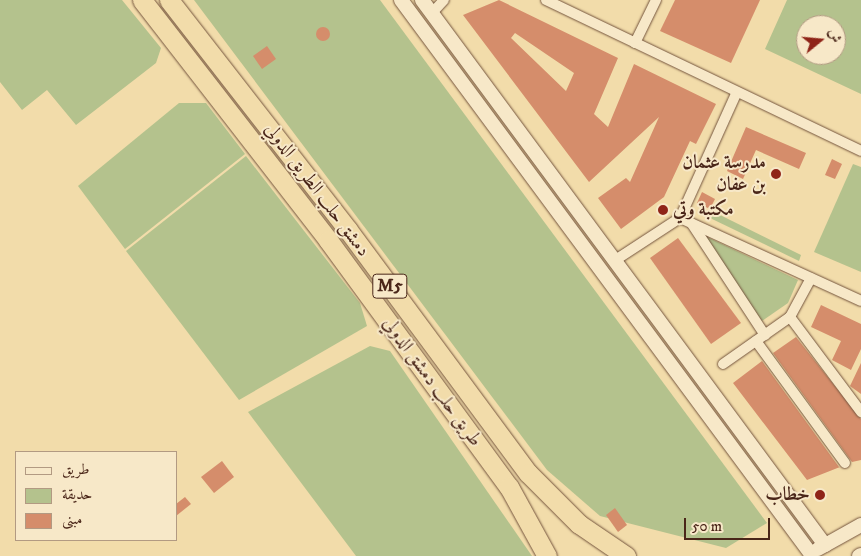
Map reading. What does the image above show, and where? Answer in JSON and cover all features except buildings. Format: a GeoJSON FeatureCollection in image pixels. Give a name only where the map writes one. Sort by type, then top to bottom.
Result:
{"type":"FeatureCollection","features":[{"type":"Feature","properties":{"kind":"highway","name":"طريق حلب دمشق الدولي"},"geometry":{"type":"LineString","coordinates":[[142,0],[328,240],[509,487],[547,556]]}},
{"type":"Feature","properties":{"kind":"highway","name":"دمشق حلب الطريق الدولي"},"geometry":{"type":"LineString","coordinates":[[170,0],[354,237],[528,473],[579,524],[626,556]]}},
{"type":"Feature","properties":{"kind":"street"},"geometry":{"type":"LineString","coordinates":[[401,0],[809,555],[861,526]]}},
{"type":"Feature","properties":{"kind":"street"},"geometry":{"type":"LineString","coordinates":[[422,0],[617,259],[825,545]]}},
{"type":"Feature","properties":{"kind":"street"},"geometry":{"type":"LineString","coordinates":[[431,14],[444,0]]}},
{"type":"Feature","properties":{"kind":"street"},"geometry":{"type":"LineString","coordinates":[[546,0],[861,151]]}},
{"type":"Feature","properties":{"kind":"street"},"geometry":{"type":"LineString","coordinates":[[635,43],[656,0]]}},
{"type":"Feature","properties":{"kind":"street"},"geometry":{"type":"LineString","coordinates":[[617,259],[680,218],[738,92]]}},
{"type":"Feature","properties":{"kind":"street"},"geometry":{"type":"LineString","coordinates":[[680,218],[861,301]]}},
{"type":"Feature","properties":{"kind":"street"},"geometry":{"type":"LineString","coordinates":[[691,223],[765,335]]}},
{"type":"Feature","properties":{"kind":"street"},"geometry":{"type":"LineString","coordinates":[[723,364],[790,317],[810,278]]}},
{"type":"Feature","properties":{"kind":"street"},"geometry":{"type":"LineString","coordinates":[[790,317],[861,412]]}},
{"type":"Feature","properties":{"kind":"street"},"geometry":{"type":"LineString","coordinates":[[756,341],[845,463]]}},
{"type":"Feature","properties":{"kind":"green space"},"geometry":{"type":"Polygon","coordinates":[[[0,0],[122,0],[161,48],[156,63],[76,125],[47,90],[22,110],[0,82],[0,0]]]}},
{"type":"Feature","properties":{"kind":"green space"},"geometry":{"type":"Polygon","coordinates":[[[194,0],[380,0],[767,523],[726,548],[600,516],[547,470],[194,0]]]}},
{"type":"Feature","properties":{"kind":"green space"},"geometry":{"type":"Polygon","coordinates":[[[787,0],[861,0],[861,94],[799,65],[846,65],[846,15],[796,15],[796,64],[765,49],[787,0]]]}},
{"type":"Feature","properties":{"kind":"green space"},"geometry":{"type":"Polygon","coordinates":[[[179,103],[206,103],[245,154],[125,249],[78,186],[179,103]]]}},
{"type":"Feature","properties":{"kind":"green space"},"geometry":{"type":"Polygon","coordinates":[[[246,156],[360,303],[367,326],[239,400],[126,251],[246,156]]]}},
{"type":"Feature","properties":{"kind":"green space"},"geometry":{"type":"Polygon","coordinates":[[[853,164],[861,167],[861,272],[814,252],[853,164]]]}},
{"type":"Feature","properties":{"kind":"green space"},"geometry":{"type":"Polygon","coordinates":[[[716,213],[801,255],[799,261],[710,218],[716,213]]]}},
{"type":"Feature","properties":{"kind":"green space"},"geometry":{"type":"Polygon","coordinates":[[[701,234],[798,280],[788,303],[762,321],[701,234]]]}},
{"type":"Feature","properties":{"kind":"green space"},"geometry":{"type":"Polygon","coordinates":[[[370,346],[390,351],[532,556],[356,556],[248,412],[370,346]]]}},
{"type":"Feature","properties":{"kind":"place","name":"مدرسة عثمان بن عفان"},"geometry":{"type":"Point","coordinates":[776,174]}},
{"type":"Feature","properties":{"kind":"place","name":"مكتبة وتي"},"geometry":{"type":"Point","coordinates":[663,210]}},
{"type":"Feature","properties":{"kind":"place","name":"خطاب"},"geometry":{"type":"Point","coordinates":[820,495]}}]}
